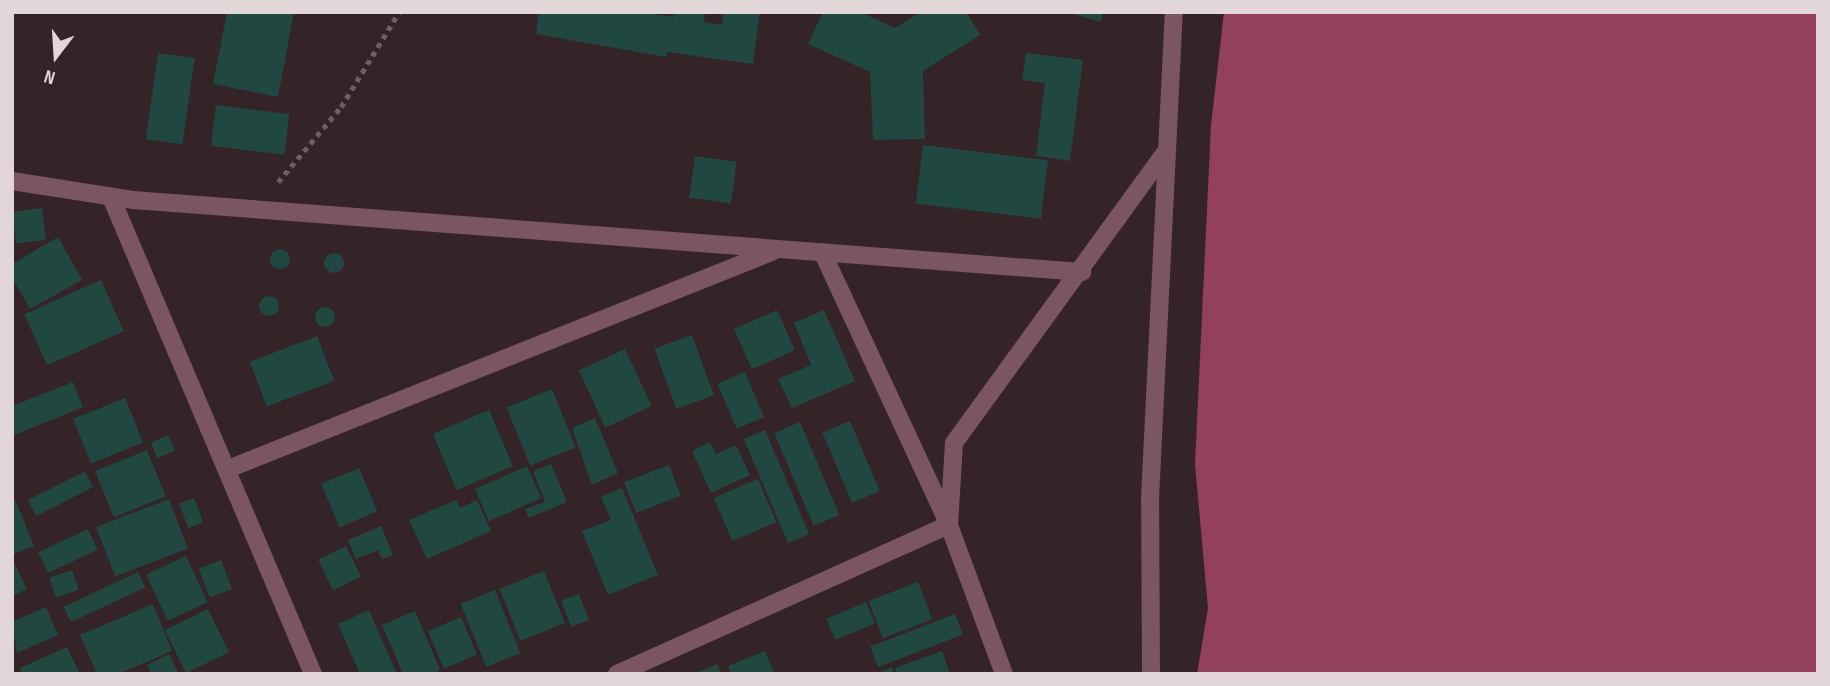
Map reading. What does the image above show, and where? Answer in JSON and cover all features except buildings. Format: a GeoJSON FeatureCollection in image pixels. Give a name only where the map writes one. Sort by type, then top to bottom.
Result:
{"type":"FeatureCollection","features":[{"type":"Feature","properties":{"kind":"street"},"geometry":{"type":"LineString","coordinates":[[1151,674],[1150,499],[1164,154],[1174,12]]}},
{"type":"Feature","properties":{"kind":"street"},"geometry":{"type":"LineString","coordinates":[[949,525],[954,443],[1082,272],[1164,154]]}},
{"type":"Feature","properties":{"kind":"street"},"geometry":{"type":"LineString","coordinates":[[12,181],[110,197],[256,210],[1082,272]]}},
{"type":"Feature","properties":{"kind":"street"},"geometry":{"type":"LineString","coordinates":[[110,197],[313,674]]}},
{"type":"Feature","properties":{"kind":"street"},"geometry":{"type":"LineString","coordinates":[[228,469],[779,248]]}},
{"type":"Feature","properties":{"kind":"street"},"geometry":{"type":"LineString","coordinates":[[822,252],[949,525],[1004,674]]}},
{"type":"Feature","properties":{"kind":"street"},"geometry":{"type":"LineString","coordinates":[[617,674],[949,525]]}},
{"type":"Feature","properties":{"kind":"path"},"geometry":{"type":"LineString","coordinates":[[256,210],[341,107],[399,12]]}},
{"type":"Feature","properties":{"kind":"shaded area"},"geometry":{"type":"Polygon","coordinates":[[[1224,12],[1818,12],[1818,674],[1197,674],[1208,608],[1195,464],[1211,125],[1224,12]]]}}]}
